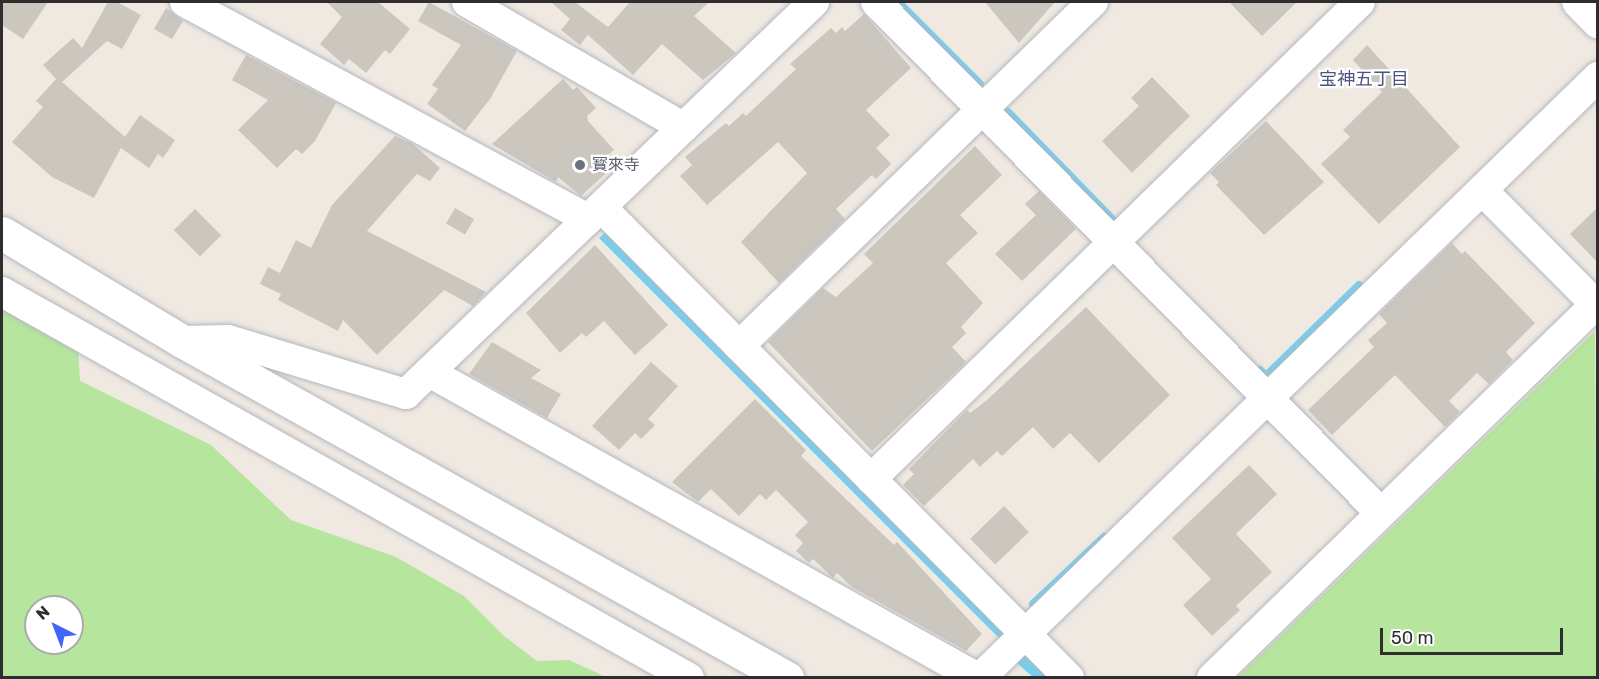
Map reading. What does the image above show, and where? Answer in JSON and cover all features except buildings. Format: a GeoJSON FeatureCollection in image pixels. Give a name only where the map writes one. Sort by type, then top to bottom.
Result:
{"type":"FeatureCollection","features":[{"type":"Feature","properties":{"kind":"street"},"geometry":{"type":"LineString","coordinates":[[185,2],[594,213],[739,345],[871,479],[1018,645],[1069,678]]}},
{"type":"Feature","properties":{"kind":"street"},"geometry":{"type":"LineString","coordinates":[[467,2],[683,127]]}},
{"type":"Feature","properties":{"kind":"street"},"geometry":{"type":"LineString","coordinates":[[182,341],[228,340],[406,394],[814,2]]}},
{"type":"Feature","properties":{"kind":"street"},"geometry":{"type":"LineString","coordinates":[[876,2],[1380,512]]}},
{"type":"Feature","properties":{"kind":"street"},"geometry":{"type":"LineString","coordinates":[[739,345],[1093,2]]}},
{"type":"Feature","properties":{"kind":"street"},"geometry":{"type":"LineString","coordinates":[[871,479],[1360,2]]}},
{"type":"Feature","properties":{"kind":"street"},"geometry":{"type":"LineString","coordinates":[[1577,2],[1598,24]]}},
{"type":"Feature","properties":{"kind":"street"},"geometry":{"type":"LineString","coordinates":[[429,372],[974,676],[993,670],[1598,77]]}},
{"type":"Feature","properties":{"kind":"street"},"geometry":{"type":"LineString","coordinates":[[1212,678],[1380,512],[1596,306],[1482,190]]}},
{"type":"Feature","properties":{"kind":"street"},"geometry":{"type":"LineString","coordinates":[[2,233],[182,341],[787,678]]}},
{"type":"Feature","properties":{"kind":"street"},"geometry":{"type":"LineString","coordinates":[[2,292],[689,678]]}},
{"type":"Feature","properties":{"kind":"green space"},"geometry":{"type":"Polygon","coordinates":[[[2,302],[78,348],[80,381],[211,445],[291,520],[396,557],[464,596],[504,636],[537,661],[569,660],[606,677],[2,678],[2,302]]]}},
{"type":"Feature","properties":{"kind":"green space"},"geometry":{"type":"Polygon","coordinates":[[[1595,331],[1597,677],[1238,677],[1595,331]]]}},
{"type":"Feature","properties":{"kind":"water"},"geometry":{"type":"Polygon","coordinates":[[[607,231],[1050,677],[1033,677],[1019,665],[1000,639],[599,238],[607,231]]]}},
{"type":"Feature","properties":{"kind":"waterway"},"geometry":{"type":"LineString","coordinates":[[898,2],[980,84]]}},
{"type":"Feature","properties":{"kind":"waterway"},"geometry":{"type":"LineString","coordinates":[[1008,112],[1116,223]]}},
{"type":"Feature","properties":{"kind":"waterway"},"geometry":{"type":"LineString","coordinates":[[1260,370],[1266,376],[1359,285]]}},
{"type":"Feature","properties":{"kind":"waterway"},"geometry":{"type":"LineString","coordinates":[[1033,604],[1104,537]]}},
{"type":"Feature","properties":{"kind":"place","name":"寳來寺"},"geometry":{"type":"Point","coordinates":[580,165]}},
{"type":"Feature","properties":{"kind":"district","name":"宝神五丁目"},"geometry":{"type":"Point","coordinates":[1364,79]}}]}
